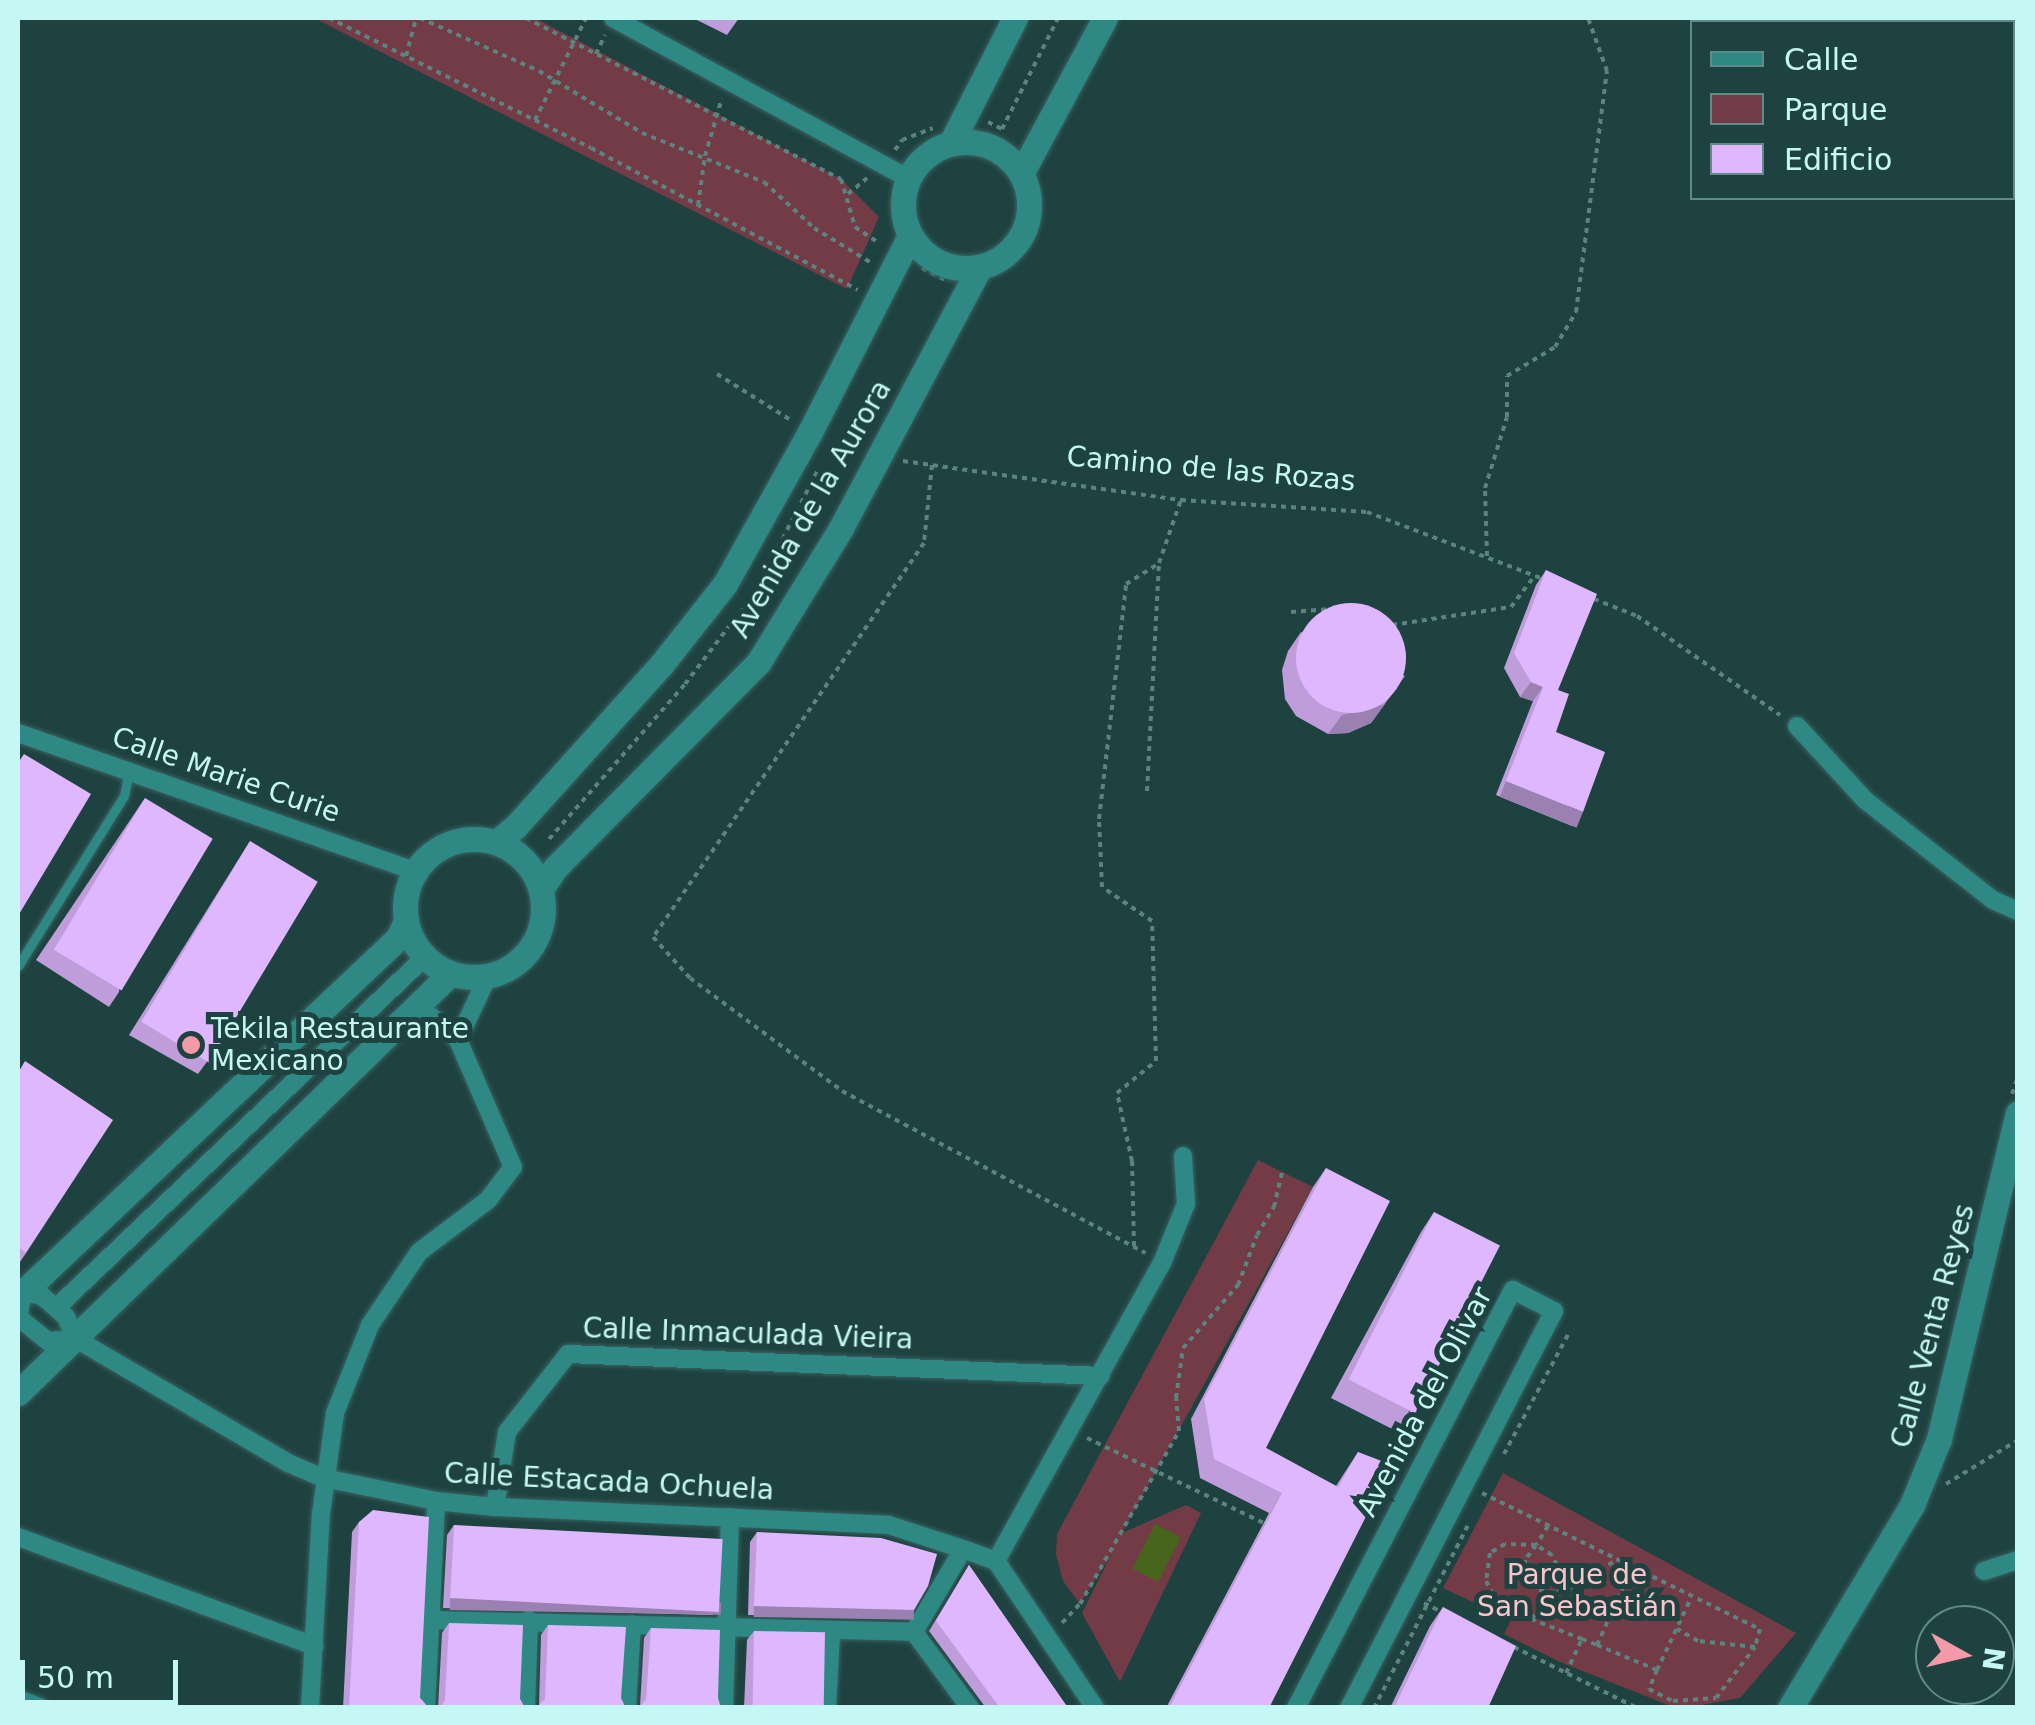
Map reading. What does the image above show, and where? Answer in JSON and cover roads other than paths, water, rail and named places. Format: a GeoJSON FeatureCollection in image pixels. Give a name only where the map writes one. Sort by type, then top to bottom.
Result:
{"type":"FeatureCollection","features":[{"type":"Feature","properties":{"kind":"street"},"geometry":{"type":"LineString","coordinates":[[614,18],[908,178]]}},
{"type":"Feature","properties":{"kind":"street"},"geometry":{"type":"LineString","coordinates":[[952,141],[1015,18]]}},
{"type":"Feature","properties":{"kind":"street"},"geometry":{"type":"LineString","coordinates":[[1022,172],[1104,18]]}},
{"type":"Feature","properties":{"kind":"street"},"geometry":{"type":"LineString","coordinates":[[952,141],[988,143],[1022,172],[1030,199],[1026,228],[1012,250],[980,267],[952,267],[930,258],[910,236],[904,218],[908,178],[929,152],[952,141]]}},
{"type":"Feature","properties":{"kind":"street","name":"Avenida de la Aurora"},"geometry":{"type":"LineString","coordinates":[[496,842],[516,826],[661,665],[714,598],[810,432],[910,236]]}},
{"type":"Feature","properties":{"kind":"street","name":"Avenida de la Aurora"},"geometry":{"type":"LineString","coordinates":[[541,888],[555,868],[758,663],[841,528],[980,267]]}},
{"type":"Feature","properties":{"kind":"street"},"geometry":{"type":"LineString","coordinates":[[1796,726],[1865,800],[1993,900],[2018,911]]}},
{"type":"Feature","properties":{"kind":"street","name":"Calle Marie Curie"},"geometry":{"type":"LineString","coordinates":[[18,733],[415,872]]}},
{"type":"Feature","properties":{"kind":"street"},"geometry":{"type":"LineString","coordinates":[[76,1339],[48,1341],[25,1336],[18,1317],[19,1293],[398,938],[406,921],[407,886],[430,854],[450,842],[473,838],[496,842],[524,860],[541,888],[544,911],[532,943],[509,968],[488,976],[451,974],[425,957],[406,921]]}},
{"type":"Feature","properties":{"kind":"street"},"geometry":{"type":"LineString","coordinates":[[56,1308],[425,957]]}},
{"type":"Feature","properties":{"kind":"street"},"geometry":{"type":"LineString","coordinates":[[18,1393],[451,974]]}},
{"type":"Feature","properties":{"kind":"street"},"geometry":{"type":"LineString","coordinates":[[458,1040],[488,976]]}},
{"type":"Feature","properties":{"kind":"street"},"geometry":{"type":"LineString","coordinates":[[310,1708],[324,1478],[335,1414],[370,1326],[418,1252],[488,1200],[513,1167],[458,1040],[432,1017],[412,1015]]}},
{"type":"Feature","properties":{"kind":"street","name":"Calle Venta Reyes"},"geometry":{"type":"LineString","coordinates":[[1789,1705],[1912,1505],[1938,1439],[2014,1108]]}},
{"type":"Feature","properties":{"kind":"street"},"geometry":{"type":"LineString","coordinates":[[1095,1708],[996,1561],[1162,1262],[1186,1204],[1182,1156]]}},
{"type":"Feature","properties":{"kind":"street","name":"Avenida del Olivar"},"geometry":{"type":"LineString","coordinates":[[1296,1708],[1513,1290],[1554,1310],[1349,1708]]}},
{"type":"Feature","properties":{"kind":"street"},"geometry":{"type":"LineString","coordinates":[[19,1293],[42,1296],[56,1308],[76,1339]]}},
{"type":"Feature","properties":{"kind":"street","name":"Calle Estacada Ochuela"},"geometry":{"type":"LineString","coordinates":[[76,1339],[288,1464],[324,1478],[436,1501],[495,1507],[888,1525],[996,1561]]}},
{"type":"Feature","properties":{"kind":"street","name":"Calle Inmaculada Vieira"},"geometry":{"type":"LineString","coordinates":[[495,1507],[507,1432],[568,1354],[1101,1376]]}},
{"type":"Feature","properties":{"kind":"street"},"geometry":{"type":"LineString","coordinates":[[426,1708],[436,1501]]}},
{"type":"Feature","properties":{"kind":"street"},"geometry":{"type":"LineString","coordinates":[[724,1708],[730,1517]]}},
{"type":"Feature","properties":{"kind":"street"},"geometry":{"type":"LineString","coordinates":[[18,1537],[315,1646]]}},
{"type":"Feature","properties":{"kind":"street"},"geometry":{"type":"LineString","coordinates":[[914,1632],[963,1549]]}},
{"type":"Feature","properties":{"kind":"street"},"geometry":{"type":"LineString","coordinates":[[1984,1571],[2018,1560]]}},
{"type":"Feature","properties":{"kind":"street"},"geometry":{"type":"LineString","coordinates":[[431,1620],[726,1624],[831,1633],[846,1628],[914,1632]]}},
{"type":"Feature","properties":{"kind":"street"},"geometry":{"type":"LineString","coordinates":[[526,1708],[530,1620]]}},
{"type":"Feature","properties":{"kind":"street"},"geometry":{"type":"LineString","coordinates":[[628,1708],[632,1624]]}},
{"type":"Feature","properties":{"kind":"street"},"geometry":{"type":"LineString","coordinates":[[914,1632],[970,1708]]}},
{"type":"Feature","properties":{"kind":"street"},"geometry":{"type":"LineString","coordinates":[[826,1708],[831,1633]]}},
{"type":"Feature","properties":{"kind":"street"},"geometry":{"type":"LineString","coordinates":[[18,1698],[42,1708]]}},
{"type":"Feature","properties":{"kind":"lane"},"geometry":{"type":"LineString","coordinates":[[18,966],[124,796],[129,770]]}},
{"type":"Feature","properties":{"kind":"place","name":"Tekila Restaurante Mexicano"},"geometry":{"type":"Point","coordinates":[191,1045]}},
{"type":"Feature","properties":{"kind":"park label","name":"Parque de San Sebastián"},"geometry":{"type":"Point","coordinates":[1577,1591]}}]}
